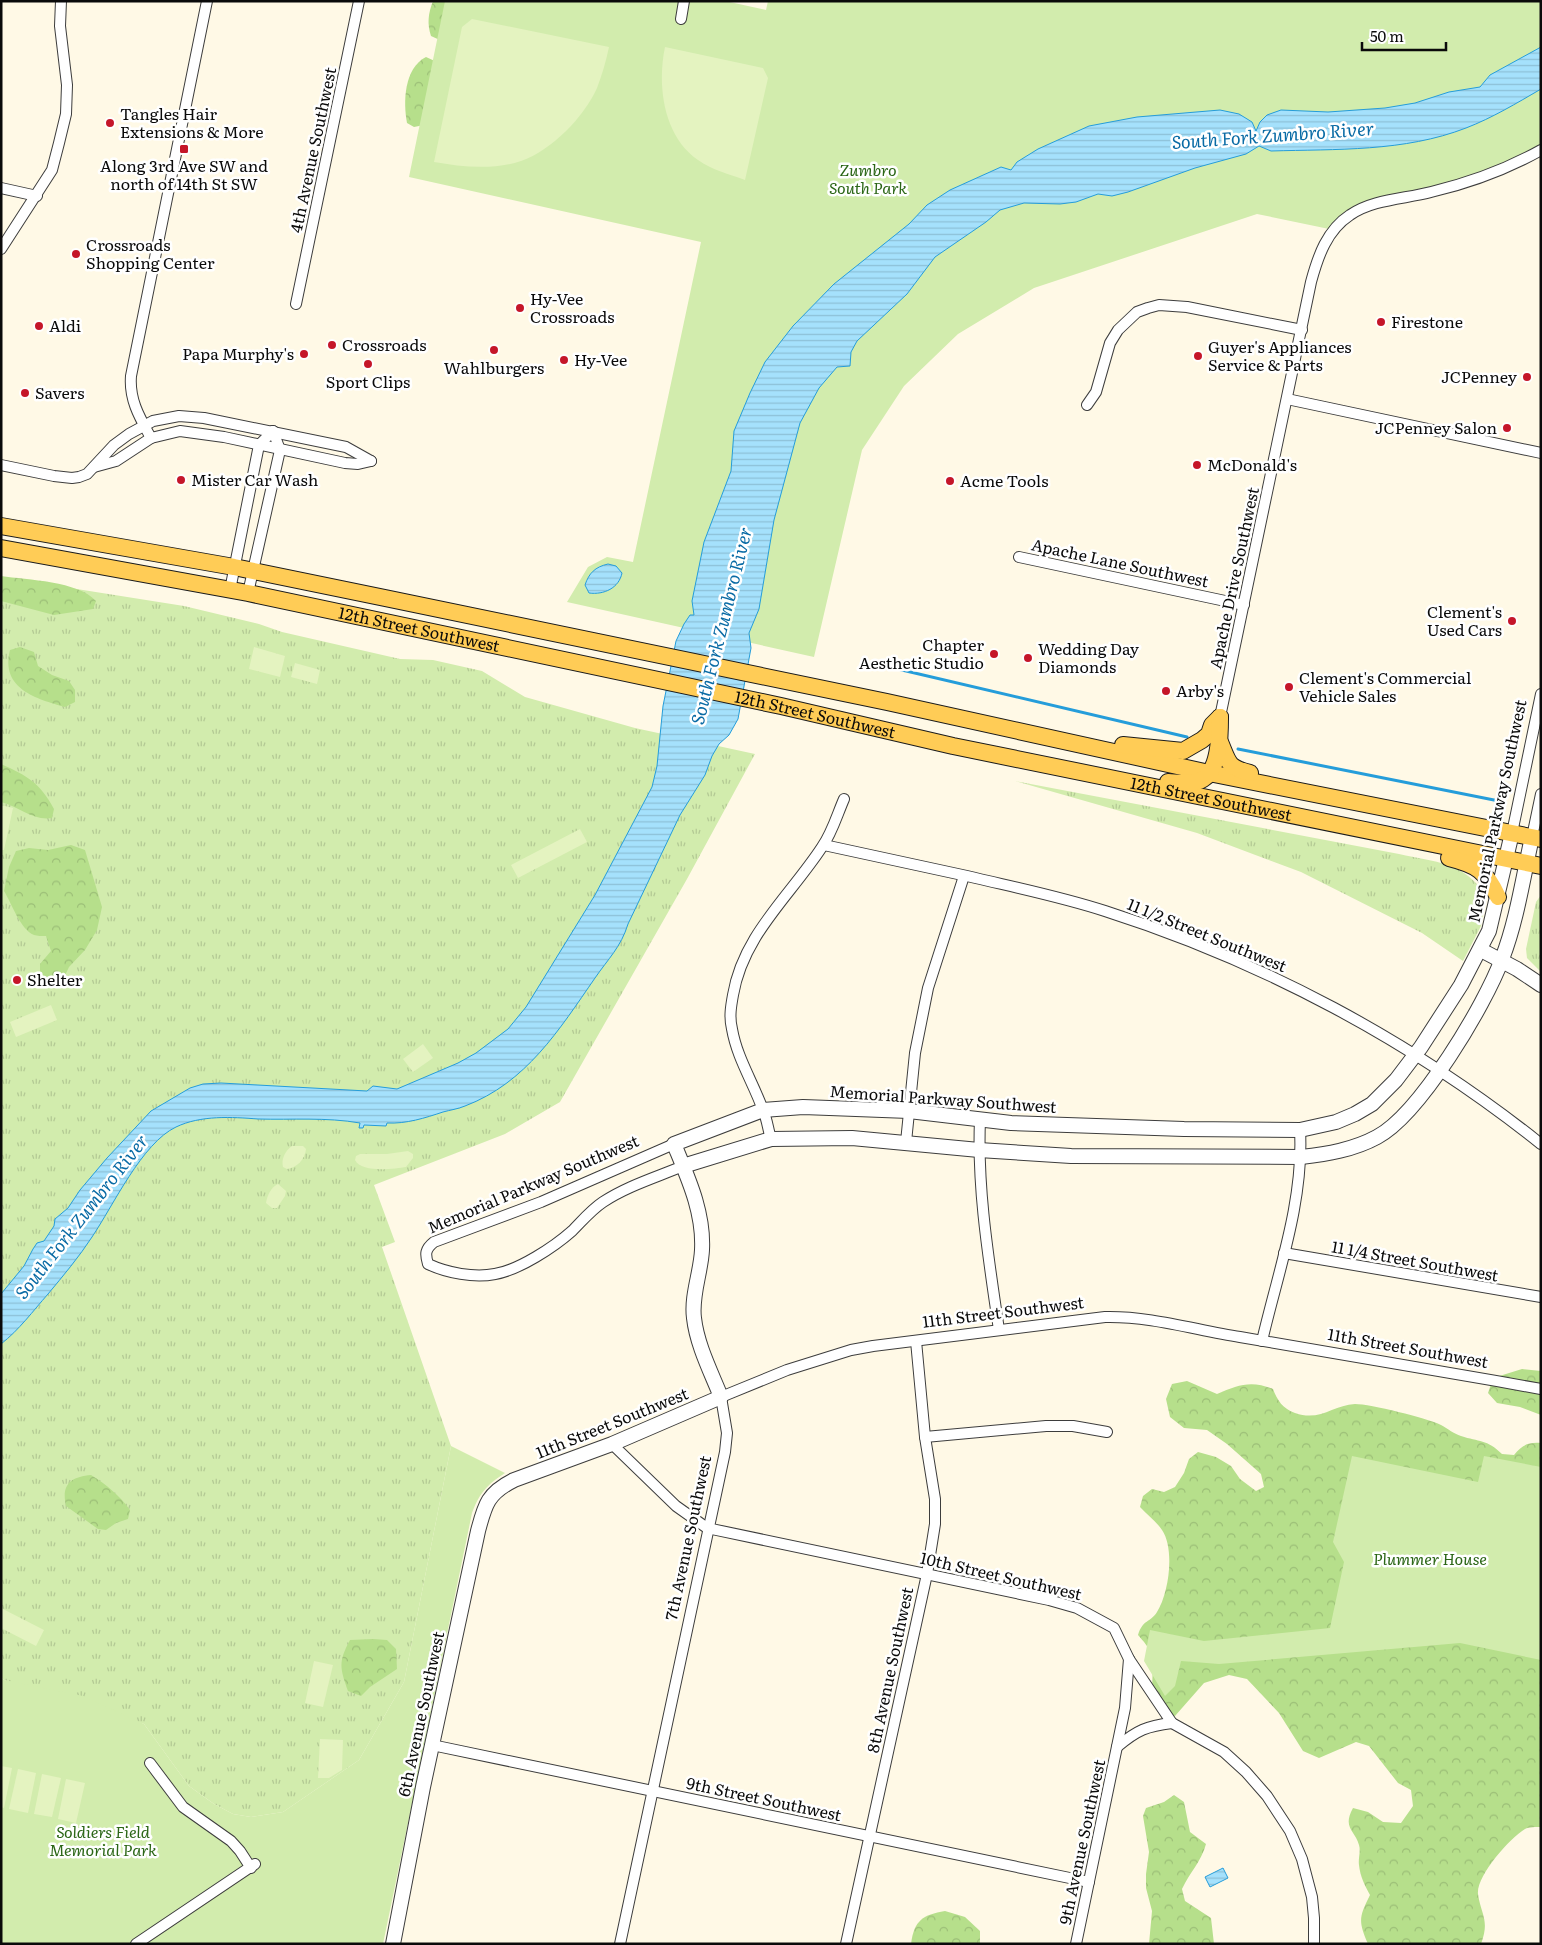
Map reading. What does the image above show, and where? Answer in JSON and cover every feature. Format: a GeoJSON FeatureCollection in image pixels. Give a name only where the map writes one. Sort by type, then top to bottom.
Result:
{"type":"FeatureCollection","features":[{"type":"Feature","properties":{"kind":"main road","name":"12th Street Southwest"},"geometry":{"type":"LineString","coordinates":[[1,526],[234,567],[787,681],[1209,773],[1536,838]]}},
{"type":"Feature","properties":{"kind":"main road","name":"12th Street Southwest"},"geometry":{"type":"LineString","coordinates":[[1,548],[248,593],[781,706],[952,746],[1533,865]]}},
{"type":"Feature","properties":{"kind":"main road"},"geometry":{"type":"LineString","coordinates":[[1068,741],[1183,751],[1202,740],[1220,716]]}},
{"type":"Feature","properties":{"kind":"main road"},"geometry":{"type":"LineString","coordinates":[[1112,778],[1194,783],[1204,779],[1209,773],[1220,742],[1220,716]]}},
{"type":"Feature","properties":{"kind":"main road"},"geometry":{"type":"LineString","coordinates":[[1220,742],[1228,764],[1238,770],[1267,778],[1278,787]]}},
{"type":"Feature","properties":{"kind":"main road"},"geometry":{"type":"LineString","coordinates":[[1430,843],[1444,856],[1468,862],[1480,869],[1491,882],[1498,897]]}},
{"type":"Feature","properties":{"kind":"street"},"geometry":{"type":"LineString","coordinates":[[1,249],[52,170],[66,114],[66,85],[60,26],[61,1]]}},
{"type":"Feature","properties":{"kind":"street"},"geometry":{"type":"LineString","coordinates":[[151,438],[132,397],[131,376],[207,1]]}},
{"type":"Feature","properties":{"kind":"street","name":"4th Avenue Southwest"},"geometry":{"type":"LineString","coordinates":[[296,304],[360,1]]}},
{"type":"Feature","properties":{"kind":"street"},"geometry":{"type":"LineString","coordinates":[[680,19],[684,1]]}},
{"type":"Feature","properties":{"kind":"street","name":"Apache Drive Southwest"},"geometry":{"type":"LineString","coordinates":[[1220,716],[1311,282],[1323,247],[1330,234],[1351,214],[1379,203],[1459,185],[1541,150]]}},
{"type":"Feature","properties":{"kind":"street"},"geometry":{"type":"LineString","coordinates":[[1,188],[37,196]]}},
{"type":"Feature","properties":{"kind":"street"},"geometry":{"type":"LineString","coordinates":[[1087,406],[1096,392],[1110,343],[1118,330],[1137,312],[1148,308],[1159,305],[1187,307],[1302,330]]}},
{"type":"Feature","properties":{"kind":"street"},"geometry":{"type":"LineString","coordinates":[[1288,399],[1541,453]]}},
{"type":"Feature","properties":{"kind":"street"},"geometry":{"type":"LineString","coordinates":[[1,465],[72,478],[87,474],[114,445],[144,425],[168,417],[188,416],[273,431],[346,447],[371,461],[358,464],[345,463],[189,432],[174,432],[151,438],[116,461],[93,468]]}},
{"type":"Feature","properties":{"kind":"street"},"geometry":{"type":"LineString","coordinates":[[230,590],[259,445],[273,431]]}},
{"type":"Feature","properties":{"kind":"street"},"geometry":{"type":"LineString","coordinates":[[248,593],[280,450],[273,431]]}},
{"type":"Feature","properties":{"kind":"street","name":"Apache Lane Southwest"},"geometry":{"type":"LineString","coordinates":[[1019,557],[1244,605]]}},
{"type":"Feature","properties":{"kind":"street","name":"Memorial Parkway Southwest"},"geometry":{"type":"LineString","coordinates":[[1541,694],[1498,897],[1489,931],[1481,950],[1461,985],[1415,1056],[1396,1080],[1372,1104],[1355,1114],[1336,1122],[1300,1130],[1184,1129],[1011,1123],[909,1111],[803,1107],[764,1110],[674,1144],[541,1202],[434,1242],[428,1246],[425,1254],[428,1264],[438,1269],[466,1274],[496,1274],[506,1271],[554,1246],[604,1201],[619,1193],[683,1166],[771,1139],[852,1138],[979,1150],[1071,1156],[1301,1157],[1346,1149],[1378,1136],[1391,1128],[1408,1112],[1440,1070],[1481,1003],[1502,961],[1533,865],[1541,794]]}},
{"type":"Feature","properties":{"kind":"street"},"geometry":{"type":"LineString","coordinates":[[771,1139],[764,1110],[742,1063],[731,1027],[730,1012],[736,980],[748,948],[764,923],[793,888],[824,845],[844,799]]}},
{"type":"Feature","properties":{"kind":"street","name":"11 1/2 Street Southwest"},"geometry":{"type":"LineString","coordinates":[[824,845],[1037,892],[1086,905],[1194,942],[1275,978],[1356,1020],[1440,1070],[1541,1144]]}},
{"type":"Feature","properties":{"kind":"street"},"geometry":{"type":"LineString","coordinates":[[906,1142],[915,1053],[928,988],[937,955],[964,876]]}},
{"type":"Feature","properties":{"kind":"street"},"geometry":{"type":"LineString","coordinates":[[1481,950],[1541,986]]}},
{"type":"Feature","properties":{"kind":"street"},"geometry":{"type":"LineString","coordinates":[[980,1120],[979,1150],[984,1213],[999,1330]]}},
{"type":"Feature","properties":{"kind":"street"},"geometry":{"type":"LineString","coordinates":[[1262,1341],[1284,1253],[1299,1177],[1301,1157],[1300,1130]]}},
{"type":"Feature","properties":{"kind":"street","name":"7th Avenue Southwest"},"geometry":{"type":"LineString","coordinates":[[620,1944],[707,1528],[725,1452],[727,1433],[721,1397],[698,1336],[694,1316],[701,1265],[702,1238],[697,1206],[674,1144]]}},
{"type":"Feature","properties":{"kind":"street","name":"11 1/4 Street Southwest"},"geometry":{"type":"LineString","coordinates":[[1284,1253],[1541,1297]]}},
{"type":"Feature","properties":{"kind":"street","name":"11th Street Southwest"},"geometry":{"type":"LineString","coordinates":[[492,1494],[501,1486],[514,1480],[612,1444],[787,1370],[820,1359],[873,1346],[1105,1317],[1155,1320],[1262,1341],[1541,1389]]}},
{"type":"Feature","properties":{"kind":"street","name":"8th Avenue Southwest"},"geometry":{"type":"LineString","coordinates":[[846,1944],[926,1574],[936,1516],[925,1437],[916,1341]]}},
{"type":"Feature","properties":{"kind":"street"},"geometry":{"type":"LineString","coordinates":[[925,1437],[1046,1426],[1073,1426],[1107,1432]]}},
{"type":"Feature","properties":{"kind":"street","name":"10th Street Southwest"},"geometry":{"type":"LineString","coordinates":[[612,1444],[676,1506],[707,1528],[1049,1600],[1077,1608],[1114,1628],[1129,1659],[1172,1723],[1224,1752],[1235,1761],[1268,1796],[1281,1814],[1302,1859],[1308,1879],[1314,1918],[1314,1944]]}},
{"type":"Feature","properties":{"kind":"street","name":"6th Avenue Southwest"},"geometry":{"type":"LineString","coordinates":[[393,1944],[432,1744],[478,1531],[483,1513],[492,1494]]}},
{"type":"Feature","properties":{"kind":"street","name":"9th Avenue Southwest"},"geometry":{"type":"LineString","coordinates":[[1076,1944],[1125,1708],[1129,1659]]}},
{"type":"Feature","properties":{"kind":"street","name":"9th Avenue Southwest"},"geometry":{"type":"LineString","coordinates":[[1117,1747],[1142,1728],[1172,1723]]}},
{"type":"Feature","properties":{"kind":"street","name":"9th Street Southwest"},"geometry":{"type":"LineString","coordinates":[[432,1744],[1089,1882]]}},
{"type":"Feature","properties":{"kind":"street"},"geometry":{"type":"LineString","coordinates":[[136,1944],[253,1866],[221,1832],[183,1808],[150,1763]]}},
{"type":"Feature","properties":{"kind":"green space"},"geometry":{"type":"Polygon","coordinates":[[[433,1],[455,1],[442,41],[431,36],[430,32],[429,19],[433,1]]]}},
{"type":"Feature","properties":{"kind":"green space","name":"Zumbro South Park"},"geometry":{"type":"Polygon","coordinates":[[[445,1],[725,1],[766,10],[768,1],[1541,1],[1541,150],[1481,177],[1378,203],[1334,230],[1257,214],[1034,288],[958,334],[904,386],[862,450],[814,657],[567,602],[588,567],[607,557],[633,562],[701,242],[409,177],[445,1]]]}},
{"type":"Feature","properties":{"kind":"green space"},"geometry":{"type":"Polygon","coordinates":[[[472,19],[609,47],[597,88],[584,110],[555,141],[533,156],[521,161],[489,167],[434,162],[462,27],[472,19]]]}},
{"type":"Feature","properties":{"kind":"green space"},"geometry":{"type":"Polygon","coordinates":[[[665,47],[763,68],[768,78],[745,180],[715,169],[698,160],[686,150],[677,138],[665,109],[662,77],[665,47]]]}},
{"type":"Feature","properties":{"kind":"green space"},"geometry":{"type":"Polygon","coordinates":[[[426,57],[437,62],[424,125],[414,127],[407,123],[405,96],[409,77],[413,69],[426,57]]]}},
{"type":"Feature","properties":{"kind":"green space"},"geometry":{"type":"Polygon","coordinates":[[[1,576],[65,585],[88,594],[96,601],[93,609],[54,615],[1,601],[1,576]]]}},
{"type":"Feature","properties":{"kind":"green space"},"geometry":{"type":"Polygon","coordinates":[[[1,577],[184,606],[259,624],[282,632],[400,659],[433,660],[482,671],[525,697],[635,728],[755,754],[687,879],[560,1102],[505,1134],[374,1185],[395,1242],[382,1247],[451,1446],[404,1682],[359,1760],[283,1812],[251,1817],[233,1814],[214,1804],[189,1786],[144,1724],[4,1680],[1,1677],[1,577]]]}},
{"type":"Feature","properties":{"kind":"green space"},"geometry":{"type":"Polygon","coordinates":[[[20,647],[34,652],[38,666],[52,675],[69,681],[75,690],[75,702],[65,707],[54,704],[33,696],[16,683],[10,674],[8,663],[10,650],[20,647]]]}},
{"type":"Feature","properties":{"kind":"green space"},"geometry":{"type":"Polygon","coordinates":[[[254,647],[285,656],[280,677],[249,669],[254,647]]]}},
{"type":"Feature","properties":{"kind":"green space"},"geometry":{"type":"Polygon","coordinates":[[[295,663],[320,670],[317,684],[291,677],[295,663]]]}},
{"type":"Feature","properties":{"kind":"green space"},"geometry":{"type":"Polygon","coordinates":[[[1,764],[19,772],[38,786],[54,809],[52,818],[33,816],[1,802],[1,764]]]}},
{"type":"Feature","properties":{"kind":"green space"},"geometry":{"type":"Polygon","coordinates":[[[1015,781],[1448,865],[1469,876],[1486,896],[1481,926],[1463,961],[1422,933],[1301,872],[1197,833],[1015,781]]]}},
{"type":"Feature","properties":{"kind":"green space"},"geometry":{"type":"Polygon","coordinates":[[[1,805],[13,808],[4,850],[1,850],[1,805]]]}},
{"type":"Feature","properties":{"kind":"green space"},"geometry":{"type":"Polygon","coordinates":[[[580,829],[587,842],[518,878],[511,865],[580,829]]]}},
{"type":"Feature","properties":{"kind":"green space"},"geometry":{"type":"Polygon","coordinates":[[[71,845],[85,850],[102,907],[97,930],[85,950],[69,967],[60,986],[46,985],[40,979],[40,964],[51,951],[46,936],[38,936],[29,932],[17,916],[4,891],[9,867],[16,851],[29,848],[48,850],[71,845]]]}},
{"type":"Feature","properties":{"kind":"green space"},"geometry":{"type":"Polygon","coordinates":[[[1541,895],[1541,972],[1527,958],[1526,949],[1536,902],[1541,895]]]}},
{"type":"Feature","properties":{"kind":"green space"},"geometry":{"type":"Polygon","coordinates":[[[51,1005],[57,1020],[16,1037],[10,1022],[51,1005]]]}},
{"type":"Feature","properties":{"kind":"green space"},"geometry":{"type":"Polygon","coordinates":[[[423,1044],[433,1058],[413,1072],[403,1059],[423,1044]]]}},
{"type":"Feature","properties":{"kind":"green space"},"geometry":{"type":"Polygon","coordinates":[[[292,1146],[303,1146],[306,1149],[297,1165],[287,1169],[283,1167],[283,1158],[287,1150],[292,1146]]]}},
{"type":"Feature","properties":{"kind":"green space"},"geometry":{"type":"Polygon","coordinates":[[[408,1151],[413,1154],[413,1158],[406,1167],[371,1168],[358,1164],[355,1160],[356,1156],[360,1154],[387,1154],[408,1151]]]}},
{"type":"Feature","properties":{"kind":"green space"},"geometry":{"type":"Polygon","coordinates":[[[278,1184],[286,1191],[285,1196],[277,1208],[272,1208],[266,1203],[268,1195],[271,1189],[278,1184]]]}},
{"type":"Feature","properties":{"kind":"green space"},"geometry":{"type":"Polygon","coordinates":[[[1522,1369],[1541,1371],[1541,1415],[1520,1407],[1497,1403],[1488,1393],[1493,1378],[1522,1369]]]}},
{"type":"Feature","properties":{"kind":"green space"},"geometry":{"type":"Polygon","coordinates":[[[1187,1381],[1217,1394],[1232,1388],[1251,1384],[1265,1386],[1273,1389],[1284,1407],[1304,1415],[1312,1416],[1355,1404],[1412,1415],[1441,1425],[1458,1435],[1487,1443],[1502,1454],[1514,1455],[1526,1445],[1541,1443],[1541,1827],[1527,1828],[1511,1840],[1495,1858],[1482,1878],[1478,1894],[1485,1929],[1481,1944],[1368,1944],[1361,1919],[1370,1895],[1360,1873],[1360,1847],[1349,1825],[1350,1815],[1353,1808],[1368,1812],[1383,1822],[1401,1823],[1413,1806],[1411,1790],[1398,1783],[1369,1746],[1356,1742],[1319,1758],[1303,1751],[1279,1713],[1247,1679],[1229,1675],[1204,1683],[1175,1716],[1158,1712],[1152,1690],[1153,1670],[1150,1652],[1138,1635],[1142,1626],[1157,1612],[1161,1604],[1167,1583],[1169,1559],[1166,1538],[1162,1530],[1140,1507],[1143,1496],[1152,1489],[1164,1492],[1175,1487],[1184,1473],[1189,1459],[1198,1452],[1216,1457],[1231,1466],[1240,1479],[1256,1491],[1264,1487],[1261,1474],[1227,1444],[1207,1430],[1184,1428],[1170,1417],[1166,1399],[1172,1384],[1187,1381]]]}},
{"type":"Feature","properties":{"kind":"green space","name":"Soldiers Field Memorial Park"},"geometry":{"type":"Polygon","coordinates":[[[451,1446],[505,1473],[493,1481],[485,1490],[472,1513],[383,1944],[1,1944],[1,1677],[4,1680],[83,1696],[144,1724],[189,1786],[214,1804],[233,1814],[251,1817],[283,1812],[359,1760],[404,1682],[451,1446]]]}},
{"type":"Feature","properties":{"kind":"green space","name":"Plummer House"},"geometry":{"type":"Polygon","coordinates":[[[1352,1456],[1478,1482],[1484,1456],[1541,1467],[1541,1660],[1460,1643],[1219,1664],[1181,1661],[1175,1686],[1165,1696],[1144,1661],[1150,1630],[1204,1641],[1330,1628],[1344,1562],[1333,1542],[1352,1456]]]}},
{"type":"Feature","properties":{"kind":"green space"},"geometry":{"type":"Polygon","coordinates":[[[91,1475],[112,1491],[126,1505],[130,1510],[128,1519],[116,1523],[106,1530],[98,1529],[66,1506],[65,1492],[69,1483],[78,1478],[91,1475]]]}},
{"type":"Feature","properties":{"kind":"green space"},"geometry":{"type":"Polygon","coordinates":[[[1,1608],[44,1630],[36,1646],[1,1628],[1,1608]]]}},
{"type":"Feature","properties":{"kind":"green space"},"geometry":{"type":"Polygon","coordinates":[[[350,1640],[387,1640],[396,1649],[397,1669],[370,1687],[361,1696],[348,1691],[342,1671],[343,1654],[350,1640]]]}},
{"type":"Feature","properties":{"kind":"green space"},"geometry":{"type":"Polygon","coordinates":[[[314,1661],[333,1665],[323,1707],[305,1703],[314,1661]]]}},
{"type":"Feature","properties":{"kind":"green space"},"geometry":{"type":"Polygon","coordinates":[[[320,1739],[343,1740],[342,1770],[329,1778],[318,1778],[320,1739]]]}},
{"type":"Feature","properties":{"kind":"green space"},"geometry":{"type":"Polygon","coordinates":[[[1,1766],[12,1768],[4,1808],[1,1807],[1,1766]]]}},
{"type":"Feature","properties":{"kind":"green space"},"geometry":{"type":"Polygon","coordinates":[[[18,1769],[36,1773],[28,1813],[9,1809],[18,1769]]]}},
{"type":"Feature","properties":{"kind":"green space"},"geometry":{"type":"Polygon","coordinates":[[[42,1774],[61,1778],[52,1817],[34,1814],[42,1774]]]}},
{"type":"Feature","properties":{"kind":"green space"},"geometry":{"type":"Polygon","coordinates":[[[66,1779],[85,1783],[76,1823],[58,1819],[66,1779]]]}},
{"type":"Feature","properties":{"kind":"green space"},"geometry":{"type":"Polygon","coordinates":[[[1174,1795],[1184,1802],[1190,1832],[1206,1844],[1182,1889],[1185,1901],[1211,1918],[1214,1944],[1149,1944],[1152,1911],[1146,1888],[1149,1852],[1143,1816],[1146,1808],[1164,1802],[1174,1795]]]}},
{"type":"Feature","properties":{"kind":"green space"},"geometry":{"type":"Polygon","coordinates":[[[945,1911],[965,1917],[980,1931],[980,1944],[911,1944],[914,1929],[921,1920],[931,1914],[945,1911]]]}},
{"type":"Feature","properties":{"kind":"water","name":"South Fork Zumbro River"},"geometry":{"type":"Polygon","coordinates":[[[1541,47],[1541,89],[1495,115],[1466,128],[1419,141],[1370,148],[1271,151],[1259,146],[1246,154],[1195,168],[1112,196],[1098,194],[1076,202],[1060,204],[1024,203],[1000,210],[986,222],[935,257],[907,294],[857,341],[851,352],[850,366],[837,367],[819,388],[800,423],[774,520],[759,609],[749,633],[751,648],[738,719],[729,735],[719,744],[705,775],[680,815],[618,946],[568,1017],[539,1053],[506,1084],[487,1096],[462,1107],[401,1123],[387,1123],[386,1126],[364,1125],[363,1128],[359,1128],[360,1123],[334,1120],[217,1118],[196,1120],[176,1127],[163,1135],[151,1147],[129,1176],[92,1237],[76,1259],[26,1320],[1,1344],[1,1294],[24,1266],[37,1243],[44,1241],[54,1226],[55,1219],[68,1208],[80,1190],[107,1158],[151,1111],[190,1088],[203,1084],[221,1083],[367,1091],[373,1086],[397,1089],[458,1063],[476,1053],[508,1029],[526,1007],[595,895],[652,787],[657,766],[663,706],[676,641],[690,615],[694,615],[692,601],[704,542],[731,471],[734,431],[765,362],[793,326],[834,284],[909,224],[927,205],[950,190],[1001,167],[1011,170],[1017,162],[1038,149],[1089,126],[1137,117],[1220,110],[1239,114],[1252,122],[1256,131],[1260,122],[1267,115],[1281,110],[1328,112],[1385,108],[1415,103],[1449,92],[1480,87],[1490,75],[1541,47]]]}},
{"type":"Feature","properties":{"kind":"water"},"geometry":{"type":"Polygon","coordinates":[[[608,564],[616,566],[622,573],[618,583],[605,592],[589,593],[585,585],[588,577],[599,567],[608,564]]]}},
{"type":"Feature","properties":{"kind":"water"},"geometry":{"type":"Polygon","coordinates":[[[1223,1868],[1228,1878],[1210,1887],[1205,1877],[1223,1868]]]}},
{"type":"Feature","properties":{"kind":"waterway"},"geometry":{"type":"LineString","coordinates":[[872,663],[1187,737]]}},
{"type":"Feature","properties":{"kind":"waterway"},"geometry":{"type":"LineString","coordinates":[[1238,749],[1499,801]]}},
{"type":"Feature","properties":{"kind":"place","name":"Tangles Hair Extensions & More"},"geometry":{"type":"Point","coordinates":[110,123]}},
{"type":"Feature","properties":{"kind":"place","name":"Along 3rd Ave SW and north of 14th St SW"},"geometry":{"type":"Point","coordinates":[184,149]}},
{"type":"Feature","properties":{"kind":"place","name":"Crossroads Shopping Center"},"geometry":{"type":"Point","coordinates":[76,254]}},
{"type":"Feature","properties":{"kind":"place","name":"Hy-Vee Crossroads"},"geometry":{"type":"Point","coordinates":[520,308]}},
{"type":"Feature","properties":{"kind":"place","name":"Firestone"},"geometry":{"type":"Point","coordinates":[1381,322]}},
{"type":"Feature","properties":{"kind":"place","name":"Aldi"},"geometry":{"type":"Point","coordinates":[39,326]}},
{"type":"Feature","properties":{"kind":"place","name":"Crossroads"},"geometry":{"type":"Point","coordinates":[332,345]}},
{"type":"Feature","properties":{"kind":"place","name":"Wahlburgers"},"geometry":{"type":"Point","coordinates":[494,350]}},
{"type":"Feature","properties":{"kind":"place","name":"Papa Murphy's"},"geometry":{"type":"Point","coordinates":[304,354]}},
{"type":"Feature","properties":{"kind":"place","name":"Guyer's Appliances Service & Parts"},"geometry":{"type":"Point","coordinates":[1198,356]}},
{"type":"Feature","properties":{"kind":"place","name":"Hy-Vee"},"geometry":{"type":"Point","coordinates":[564,360]}},
{"type":"Feature","properties":{"kind":"place","name":"Sport Clips"},"geometry":{"type":"Point","coordinates":[368,364]}},
{"type":"Feature","properties":{"kind":"place","name":"JCPenney"},"geometry":{"type":"Point","coordinates":[1527,377]}},
{"type":"Feature","properties":{"kind":"place","name":"Savers"},"geometry":{"type":"Point","coordinates":[25,393]}},
{"type":"Feature","properties":{"kind":"place","name":"JCPenney Salon"},"geometry":{"type":"Point","coordinates":[1507,428]}},
{"type":"Feature","properties":{"kind":"place","name":"McDonald's"},"geometry":{"type":"Point","coordinates":[1197,465]}},
{"type":"Feature","properties":{"kind":"place","name":"Mister Car Wash"},"geometry":{"type":"Point","coordinates":[181,480]}},
{"type":"Feature","properties":{"kind":"place","name":"Acme Tools"},"geometry":{"type":"Point","coordinates":[950,481]}},
{"type":"Feature","properties":{"kind":"place","name":"Clement's Used Cars"},"geometry":{"type":"Point","coordinates":[1512,621]}},
{"type":"Feature","properties":{"kind":"place","name":"Chapter Aesthetic Studio"},"geometry":{"type":"Point","coordinates":[994,654]}},
{"type":"Feature","properties":{"kind":"place","name":"Wedding Day Diamonds"},"geometry":{"type":"Point","coordinates":[1028,658]}},
{"type":"Feature","properties":{"kind":"place","name":"Clement's Commercial Vehicle Sales"},"geometry":{"type":"Point","coordinates":[1289,687]}},
{"type":"Feature","properties":{"kind":"place","name":"Arby's"},"geometry":{"type":"Point","coordinates":[1166,691]}},
{"type":"Feature","properties":{"kind":"place","name":"Shelter"},"geometry":{"type":"Point","coordinates":[17,980]}}]}
